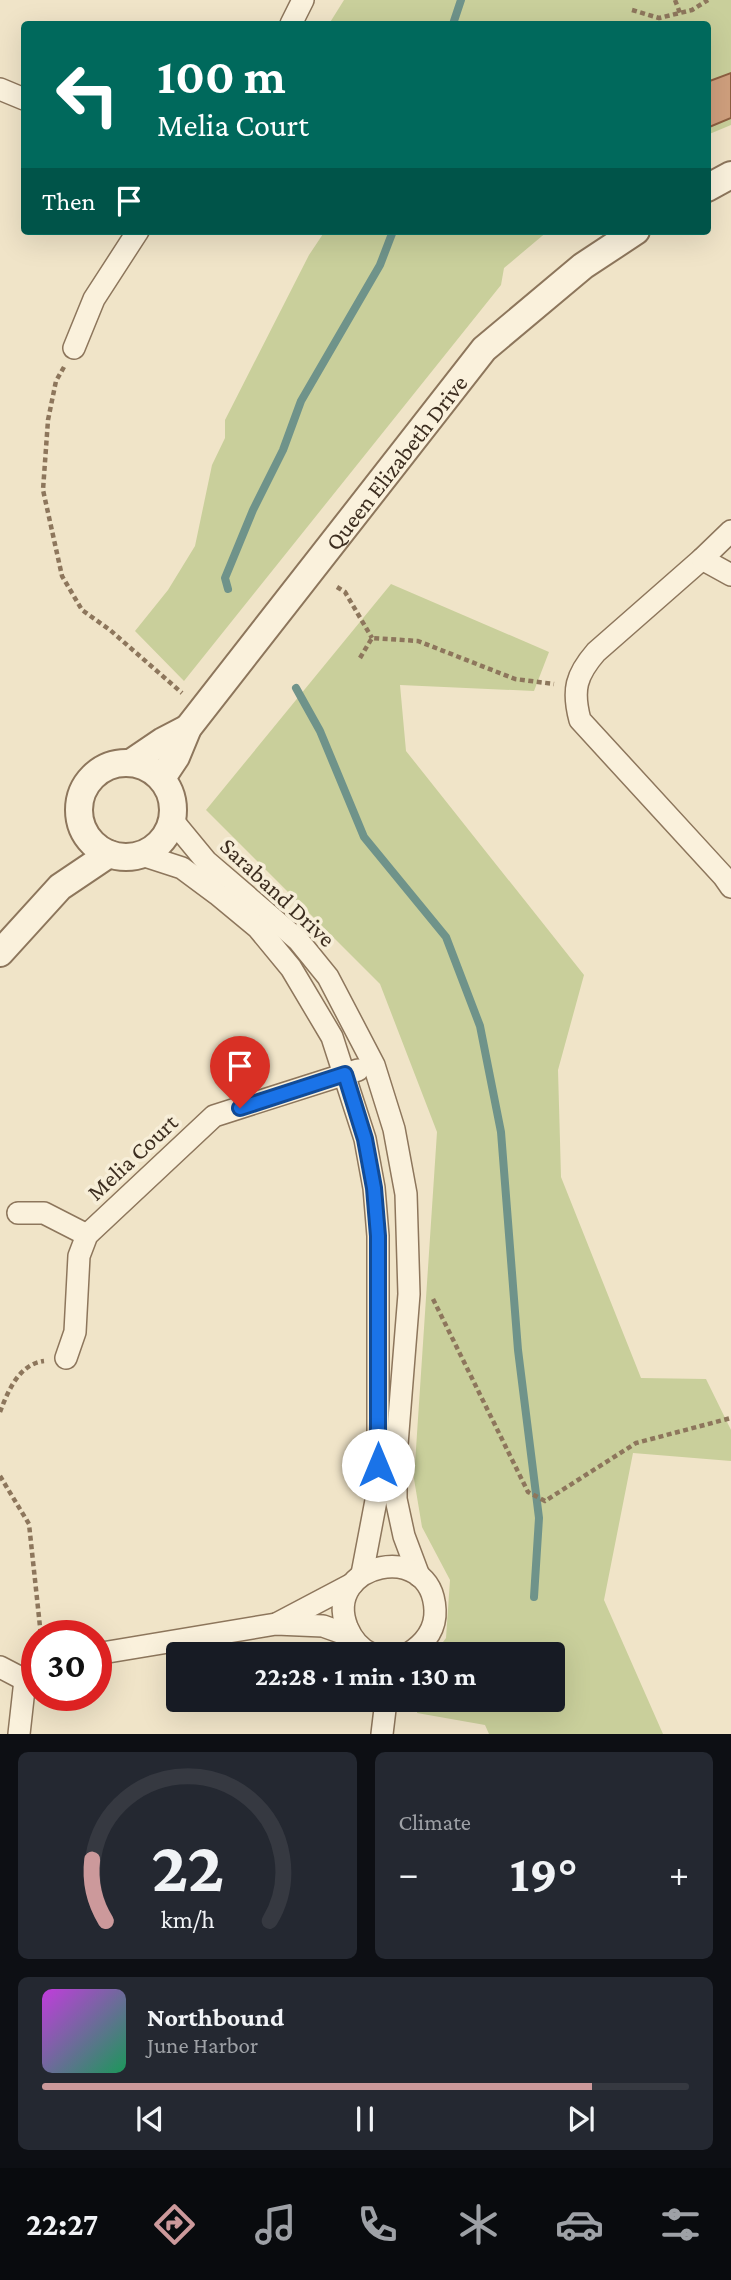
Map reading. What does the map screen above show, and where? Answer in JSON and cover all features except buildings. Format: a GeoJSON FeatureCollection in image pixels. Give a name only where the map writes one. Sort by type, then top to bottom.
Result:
{"type":"FeatureCollection","features":[{"type":"Feature","properties":{"kind":"street"},"geometry":{"type":"LineString","coordinates":[[292,21],[303,0]]}},
{"type":"Feature","properties":{"kind":"street"},"geometry":{"type":"LineString","coordinates":[[0,89],[21,98]]}},
{"type":"Feature","properties":{"kind":"street"},"geometry":{"type":"LineString","coordinates":[[711,186],[731,175]]}},
{"type":"Feature","properties":{"kind":"street"},"geometry":{"type":"LineString","coordinates":[[74,348],[94,299],[135,235]]}},
{"type":"Feature","properties":{"kind":"street","name":"Queen Elizabeth Drive"},"geometry":{"type":"LineString","coordinates":[[162,778],[176,757],[188,728],[484,349],[583,266],[630,235]]}},
{"type":"Feature","properties":{"kind":"street"},"geometry":{"type":"LineString","coordinates":[[731,531],[596,652],[581,668],[576,687],[580,720],[731,887]]}},
{"type":"Feature","properties":{"kind":"street"},"geometry":{"type":"LineString","coordinates":[[702,559],[731,575]]}},
{"type":"Feature","properties":{"kind":"street","name":"Queen Elizabeth Drive"},"geometry":{"type":"LineString","coordinates":[[132,762],[188,728]]}},
{"type":"Feature","properties":{"kind":"street"},"geometry":{"type":"LineString","coordinates":[[132,762],[149,767],[162,778],[170,791],[174,806],[173,821],[167,835],[156,847],[142,855],[125,858],[109,854],[94,845],[83,830],[79,814],[80,797],[87,781],[100,769],[116,763],[132,762]]}},
{"type":"Feature","properties":{"kind":"street","name":"Saraband Drive"},"geometry":{"type":"LineString","coordinates":[[173,821],[206,861],[298,940],[328,977],[373,1065],[394,1129],[405,1194],[409,1294],[396,1457],[396,1499],[404,1536],[419,1576],[429,1588],[435,1602],[435,1618],[424,1642]]}},
{"type":"Feature","properties":{"kind":"street"},"geometry":{"type":"LineString","coordinates":[[60,887],[83,830]]}},
{"type":"Feature","properties":{"kind":"street"},"geometry":{"type":"LineString","coordinates":[[0,953],[60,887],[109,854]]}},
{"type":"Feature","properties":{"kind":"street","name":"Saraband Drive"},"geometry":{"type":"LineString","coordinates":[[142,855],[182,868],[258,928],[291,968],[332,1037],[365,1139],[374,1188],[378,1236],[378,1490],[357,1579],[346,1596],[345,1623],[351,1636]]}},
{"type":"Feature","properties":{"kind":"street","name":"Melia Court"},"geometry":{"type":"LineString","coordinates":[[66,1359],[75,1332],[79,1256],[87,1235],[214,1116],[373,1065]]}},
{"type":"Feature","properties":{"kind":"street","name":"Melia Court"},"geometry":{"type":"LineString","coordinates":[[18,1213],[44,1213],[87,1235]]}},
{"type":"Feature","properties":{"kind":"street"},"geometry":{"type":"LineString","coordinates":[[276,1624],[376,1567],[391,1565],[406,1568],[419,1576]]}},
{"type":"Feature","properties":{"kind":"street"},"geometry":{"type":"LineString","coordinates":[[112,1651],[276,1624],[323,1626],[351,1636],[358,1642]]}},
{"type":"Feature","properties":{"kind":"street"},"geometry":{"type":"LineString","coordinates":[[0,1667],[21,1674]]}},
{"type":"Feature","properties":{"kind":"street"},"geometry":{"type":"LineString","coordinates":[[19,1734],[24,1711]]}},
{"type":"Feature","properties":{"kind":"street"},"geometry":{"type":"LineString","coordinates":[[382,1734],[384,1712]]}},
{"type":"Feature","properties":{"kind":"path"},"geometry":{"type":"LineString","coordinates":[[675,0],[680,13]]}},
{"type":"Feature","properties":{"kind":"path"},"geometry":{"type":"LineString","coordinates":[[632,10],[659,18],[692,10],[708,0]]}},
{"type":"Feature","properties":{"kind":"path"},"geometry":{"type":"LineString","coordinates":[[74,348],[56,381],[48,420],[43,490],[62,576],[82,610],[110,630],[182,693]]}},
{"type":"Feature","properties":{"kind":"path"},"geometry":{"type":"LineString","coordinates":[[337,587],[345,592],[372,638]]}},
{"type":"Feature","properties":{"kind":"path"},"geometry":{"type":"LineString","coordinates":[[372,638],[418,641],[515,679],[576,687]]}},
{"type":"Feature","properties":{"kind":"path"},"geometry":{"type":"LineString","coordinates":[[360,658],[372,638]]}},
{"type":"Feature","properties":{"kind":"path"},"geometry":{"type":"LineString","coordinates":[[429,1290],[528,1492],[545,1501],[636,1443],[731,1418]]}},
{"type":"Feature","properties":{"kind":"path"},"geometry":{"type":"LineString","coordinates":[[0,1412],[10,1385],[34,1363],[66,1359]]}},
{"type":"Feature","properties":{"kind":"path"},"geometry":{"type":"LineString","coordinates":[[0,1476],[29,1524],[39,1620]]}},
{"type":"Feature","properties":{"kind":"green space"},"geometry":{"type":"Polygon","coordinates":[[[344,0],[731,0],[731,125],[711,133],[711,21],[331,21],[344,0]]]}},
{"type":"Feature","properties":{"kind":"green space"},"geometry":{"type":"Polygon","coordinates":[[[322,235],[543,235],[504,268],[501,285],[184,681],[135,631],[168,590],[195,546],[212,465],[225,438],[225,420],[309,255],[322,235]]]}},
{"type":"Feature","properties":{"kind":"green space"},"geometry":{"type":"Polygon","coordinates":[[[391,584],[549,652],[534,691],[400,685],[406,751],[584,975],[558,1070],[561,1177],[641,1378],[706,1379],[731,1430],[731,1461],[633,1453],[604,1600],[663,1734],[489,1734],[485,1725],[417,1713],[565,1712],[565,1642],[443,1642],[446,1638],[450,1580],[422,1527],[414,1479],[437,1132],[380,984],[206,810],[391,584]]]}},
{"type":"Feature","properties":{"kind":"waterway"},"geometry":{"type":"LineString","coordinates":[[454,21],[461,0]]}},
{"type":"Feature","properties":{"kind":"waterway"},"geometry":{"type":"LineString","coordinates":[[228,589],[225,578],[253,510],[283,450],[301,401],[380,265],[391,235]]}},
{"type":"Feature","properties":{"kind":"waterway"},"geometry":{"type":"LineString","coordinates":[[296,688],[320,731],[364,837],[446,937],[480,1026],[501,1132],[518,1350],[539,1518],[534,1597]]}},
{"type":"Feature","properties":{"kind":"route"},"geometry":{"type":"LineString","coordinates":[[240,1108],[345,1074],[365,1139],[374,1188],[378,1236],[378,1465]]}}]}
